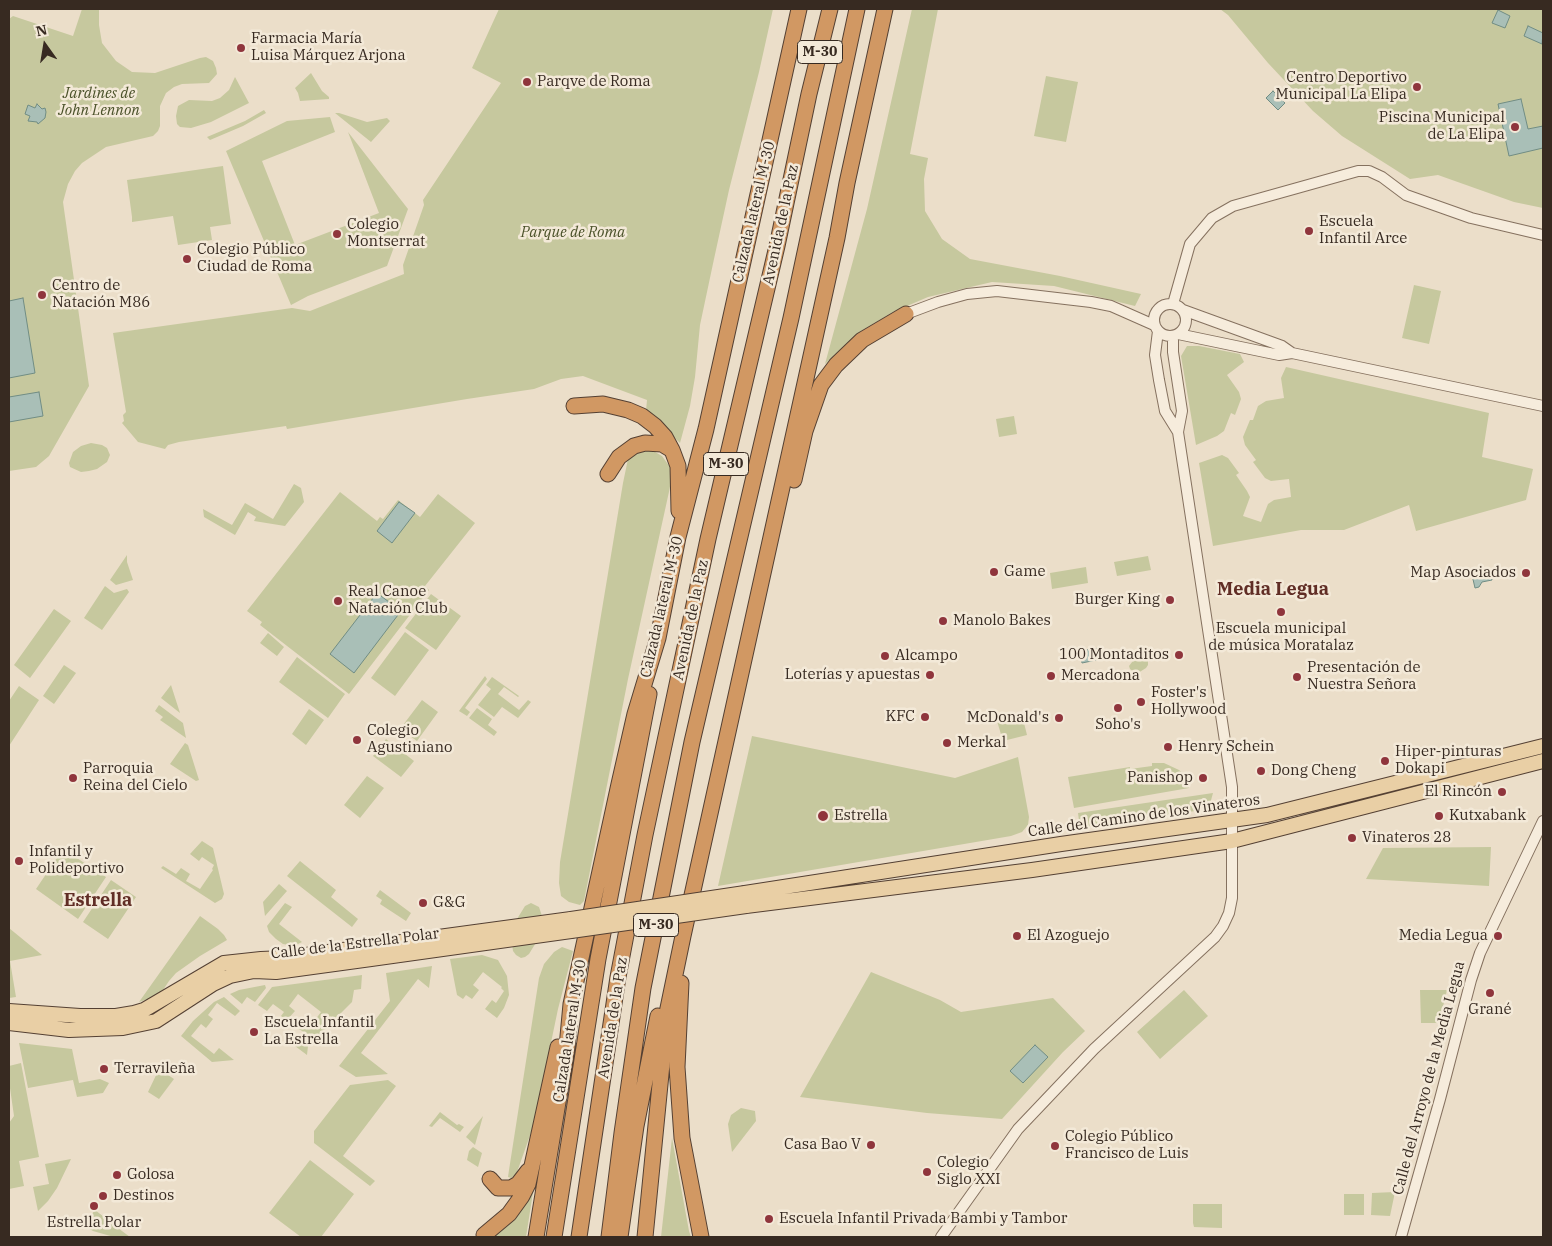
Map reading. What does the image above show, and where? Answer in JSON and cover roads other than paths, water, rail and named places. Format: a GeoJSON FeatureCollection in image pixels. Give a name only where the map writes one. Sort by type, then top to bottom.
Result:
{"type":"FeatureCollection","features":[{"type":"Feature","properties":{"kind":"highway","name":"Calzada lateral M-30"},"geometry":{"type":"LineString","coordinates":[[536,1237],[568,1047],[571,1004],[631,732],[658,638],[678,537],[706,429],[800,9]]}},
{"type":"Feature","properties":{"kind":"highway","name":"Avenida de la Paz"},"geometry":{"type":"LineString","coordinates":[[579,1237],[618,977],[645,835],[708,539],[775,255],[809,94],[830,9]]}},
{"type":"Feature","properties":{"kind":"highway","name":"Avenida de la Paz"},"geometry":{"type":"LineString","coordinates":[[609,1237],[643,988],[692,742],[791,318],[856,9]]}},
{"type":"Feature","properties":{"kind":"highway","name":"M-30"},"geometry":{"type":"LineString","coordinates":[[645,1237],[667,1013],[682,936],[837,238],[885,9]]}},
{"type":"Feature","properties":{"kind":"highway"},"geometry":{"type":"LineString","coordinates":[[837,238],[860,164],[895,9]]}},
{"type":"Feature","properties":{"kind":"highway"},"geometry":{"type":"LineString","coordinates":[[758,596],[776,553],[805,431],[821,385],[836,366],[862,340],[906,314]]}},
{"type":"Feature","properties":{"kind":"highway"},"geometry":{"type":"LineString","coordinates":[[574,406],[604,404],[628,410],[642,416],[655,426],[664,437],[676,458],[679,474],[678,537]]}},
{"type":"Feature","properties":{"kind":"highway"},"geometry":{"type":"LineString","coordinates":[[608,474],[619,458],[634,446],[654,443],[662,444],[672,450]]}},
{"type":"Feature","properties":{"kind":"highway"},"geometry":{"type":"LineString","coordinates":[[554,1237],[598,959],[645,721],[658,638]]}},
{"type":"Feature","properties":{"kind":"highway"},"geometry":{"type":"LineString","coordinates":[[682,936],[677,1067],[682,1138],[702,1234]]}},
{"type":"Feature","properties":{"kind":"highway"},"geometry":{"type":"LineString","coordinates":[[620,1237],[645,1078],[667,977],[682,936]]}},
{"type":"Feature","properties":{"kind":"highway"},"geometry":{"type":"LineString","coordinates":[[484,1234],[497,1225],[516,1206],[528,1184],[557,1048],[571,1004]]}},
{"type":"Feature","properties":{"kind":"highway"},"geometry":{"type":"LineString","coordinates":[[490,1179],[498,1188],[511,1188],[523,1180],[533,1161]]}},
{"type":"Feature","properties":{"kind":"main road","name":"Calle del Camino de los Vinateros"},"geometry":{"type":"LineString","coordinates":[[746,900],[1061,844],[1266,814],[1543,746]]}},
{"type":"Feature","properties":{"kind":"main road"},"geometry":{"type":"LineString","coordinates":[[571,925],[746,900],[1032,870],[1232,841],[1543,761]]}},
{"type":"Feature","properties":{"kind":"main road","name":"Calle de la Estrella Polar"},"geometry":{"type":"LineString","coordinates":[[9,1011],[80,1016],[116,1016],[144,1010],[213,968],[224,964],[571,925]]}},
{"type":"Feature","properties":{"kind":"main road","name":"Calle de la Estrella Polar"},"geometry":{"type":"LineString","coordinates":[[9,1023],[69,1030],[123,1028],[156,1021],[213,984],[230,976],[254,971],[276,972],[371,960],[571,925]]}},
{"type":"Feature","properties":{"kind":"street"},"geometry":{"type":"LineString","coordinates":[[1174,304],[1190,244],[1212,218],[1233,206],[1358,171],[1369,171],[1382,177],[1406,195],[1471,218],[1543,235]]}},
{"type":"Feature","properties":{"kind":"street"},"geometry":{"type":"LineString","coordinates":[[906,314],[966,294],[997,291],[1091,302],[1111,306],[1156,328],[1165,335],[1175,335],[1279,355],[1292,353],[1543,406]]}},
{"type":"Feature","properties":{"kind":"street"},"geometry":{"type":"LineString","coordinates":[[1178,432],[1165,411],[1159,380],[1155,355],[1155,314],[1158,309],[1174,304],[1183,310],[1282,346],[1292,353]]}},
{"type":"Feature","properties":{"kind":"street"},"geometry":{"type":"LineString","coordinates":[[940,1237],[1018,1129],[1094,1048],[1215,937],[1229,913],[1232,898],[1232,787],[1178,432],[1182,411],[1173,352],[1175,335],[1184,328],[1186,322],[1183,310]]}},
{"type":"Feature","properties":{"kind":"street","name":"Calle del Arroyo de la Media Legua"},"geometry":{"type":"LineString","coordinates":[[1401,1237],[1480,953],[1543,821]]}},
{"type":"Feature","properties":{"kind":"water"},"geometry":{"type":"Polygon","coordinates":[[[1498,10],[1510,16],[1505,28],[1492,23],[1498,10]]]}},
{"type":"Feature","properties":{"kind":"water"},"geometry":{"type":"Polygon","coordinates":[[[1528,26],[1543,33],[1542,44],[1524,36],[1528,26]]]}},
{"type":"Feature","properties":{"kind":"water"},"geometry":{"type":"Polygon","coordinates":[[[1273,91],[1285,103],[1278,110],[1266,98],[1273,91]]]}},
{"type":"Feature","properties":{"kind":"water","name":"Piscina Municipal de La Elipa"},"geometry":{"type":"Polygon","coordinates":[[[1521,99],[1528,129],[1543,126],[1543,148],[1509,156],[1498,104],[1521,99]]]}},
{"type":"Feature","properties":{"kind":"water"},"geometry":{"type":"Polygon","coordinates":[[[37,104],[42,109],[45,108],[46,112],[45,118],[38,124],[37,122],[28,121],[30,116],[25,114],[28,105],[35,108],[37,104]]]}},
{"type":"Feature","properties":{"kind":"water"},"geometry":{"type":"Polygon","coordinates":[[[23,298],[35,373],[9,378],[9,301],[23,298]]]}},
{"type":"Feature","properties":{"kind":"water"},"geometry":{"type":"Polygon","coordinates":[[[39,392],[43,416],[9,422],[9,397],[39,392]]]}},
{"type":"Feature","properties":{"kind":"water"},"geometry":{"type":"Polygon","coordinates":[[[399,502],[415,513],[392,543],[377,531],[399,502]]]}},
{"type":"Feature","properties":{"kind":"water"},"geometry":{"type":"Polygon","coordinates":[[[1490,571],[1492,580],[1482,582],[1479,587],[1475,588],[1472,575],[1490,571]]]}},
{"type":"Feature","properties":{"kind":"water"},"geometry":{"type":"Polygon","coordinates":[[[377,593],[401,611],[354,673],[330,654],[377,593]]]}},
{"type":"Feature","properties":{"kind":"water"},"geometry":{"type":"Polygon","coordinates":[[[1099,648],[1101,659],[1082,663],[1080,651],[1099,648]]]}},
{"type":"Feature","properties":{"kind":"water"},"geometry":{"type":"Polygon","coordinates":[[[1035,1045],[1048,1057],[1023,1083],[1010,1071],[1035,1045]]]}},
{"type":"Feature","properties":{"kind":"place","name":"Farmacia María Luisa Márquez Arjona"},"geometry":{"type":"Point","coordinates":[241,48]}},
{"type":"Feature","properties":{"kind":"place","name":"Parqve de Roma"},"geometry":{"type":"Point","coordinates":[527,82]}},
{"type":"Feature","properties":{"kind":"place","name":"Centro Deportivo Municipal La Elipa"},"geometry":{"type":"Point","coordinates":[1417,87]}},
{"type":"Feature","properties":{"kind":"place","name":"Piscina Municipal de La Elipa"},"geometry":{"type":"Point","coordinates":[1515,127]}},
{"type":"Feature","properties":{"kind":"place","name":"Escuela Infantil Arce"},"geometry":{"type":"Point","coordinates":[1309,231]}},
{"type":"Feature","properties":{"kind":"place","name":"Colegio Montserrat"},"geometry":{"type":"Point","coordinates":[337,234]}},
{"type":"Feature","properties":{"kind":"place","name":"Colegio Público Ciudad de Roma"},"geometry":{"type":"Point","coordinates":[187,259]}},
{"type":"Feature","properties":{"kind":"place","name":"Centro de Natación M86"},"geometry":{"type":"Point","coordinates":[42,295]}},
{"type":"Feature","properties":{"kind":"place","name":"Game"},"geometry":{"type":"Point","coordinates":[994,572]}},
{"type":"Feature","properties":{"kind":"place","name":"Map Asociados"},"geometry":{"type":"Point","coordinates":[1526,573]}},
{"type":"Feature","properties":{"kind":"place","name":"Burger King"},"geometry":{"type":"Point","coordinates":[1170,600]}},
{"type":"Feature","properties":{"kind":"place","name":"Real Canoe Natación Club"},"geometry":{"type":"Point","coordinates":[338,601]}},
{"type":"Feature","properties":{"kind":"place","name":"Escuela municipal de música Moratalaz"},"geometry":{"type":"Point","coordinates":[1281,612]}},
{"type":"Feature","properties":{"kind":"place","name":"Manolo Bakes"},"geometry":{"type":"Point","coordinates":[943,621]}},
{"type":"Feature","properties":{"kind":"place","name":"100 Montaditos"},"geometry":{"type":"Point","coordinates":[1179,655]}},
{"type":"Feature","properties":{"kind":"place","name":"Alcampo"},"geometry":{"type":"Point","coordinates":[885,656]}},
{"type":"Feature","properties":{"kind":"place","name":"Loterías y apuestas"},"geometry":{"type":"Point","coordinates":[930,675]}},
{"type":"Feature","properties":{"kind":"place","name":"Mercadona"},"geometry":{"type":"Point","coordinates":[1051,676]}},
{"type":"Feature","properties":{"kind":"place","name":"Presentación de Nuestra Señora"},"geometry":{"type":"Point","coordinates":[1297,677]}},
{"type":"Feature","properties":{"kind":"place","name":"Foster's Hollywood"},"geometry":{"type":"Point","coordinates":[1141,702]}},
{"type":"Feature","properties":{"kind":"place","name":"Soho's"},"geometry":{"type":"Point","coordinates":[1118,708]}},
{"type":"Feature","properties":{"kind":"place","name":"KFC"},"geometry":{"type":"Point","coordinates":[925,717]}},
{"type":"Feature","properties":{"kind":"place","name":"McDonald's"},"geometry":{"type":"Point","coordinates":[1059,718]}},
{"type":"Feature","properties":{"kind":"place","name":"Colegio Agustiniano"},"geometry":{"type":"Point","coordinates":[357,740]}},
{"type":"Feature","properties":{"kind":"place","name":"Merkal"},"geometry":{"type":"Point","coordinates":[947,743]}},
{"type":"Feature","properties":{"kind":"place","name":"Henry Schein"},"geometry":{"type":"Point","coordinates":[1168,747]}},
{"type":"Feature","properties":{"kind":"place","name":"Hiper-pinturas Dokapi"},"geometry":{"type":"Point","coordinates":[1385,761]}},
{"type":"Feature","properties":{"kind":"place","name":"Dong Cheng"},"geometry":{"type":"Point","coordinates":[1261,771]}},
{"type":"Feature","properties":{"kind":"place","name":"Parroquia Reina del Cielo"},"geometry":{"type":"Point","coordinates":[73,778]}},
{"type":"Feature","properties":{"kind":"place","name":"Panishop"},"geometry":{"type":"Point","coordinates":[1203,778]}},
{"type":"Feature","properties":{"kind":"place","name":"El Rincón"},"geometry":{"type":"Point","coordinates":[1502,792]}},
{"type":"Feature","properties":{"kind":"place","name":"Estrella"},"geometry":{"type":"Point","coordinates":[823,816]}},
{"type":"Feature","properties":{"kind":"place","name":"Kutxabank"},"geometry":{"type":"Point","coordinates":[1439,816]}},
{"type":"Feature","properties":{"kind":"place","name":"Vinateros 28"},"geometry":{"type":"Point","coordinates":[1352,838]}},
{"type":"Feature","properties":{"kind":"place","name":"Infantil y Polideportivo"},"geometry":{"type":"Point","coordinates":[19,861]}},
{"type":"Feature","properties":{"kind":"place","name":"G&G"},"geometry":{"type":"Point","coordinates":[423,903]}},
{"type":"Feature","properties":{"kind":"place","name":"El Azoguejo"},"geometry":{"type":"Point","coordinates":[1017,936]}},
{"type":"Feature","properties":{"kind":"place","name":"Media Legua"},"geometry":{"type":"Point","coordinates":[1498,936]}},
{"type":"Feature","properties":{"kind":"place","name":"Grané"},"geometry":{"type":"Point","coordinates":[1490,993]}},
{"type":"Feature","properties":{"kind":"place","name":"Escuela Infantil La Estrella"},"geometry":{"type":"Point","coordinates":[254,1032]}},
{"type":"Feature","properties":{"kind":"place","name":"Terravileña"},"geometry":{"type":"Point","coordinates":[104,1069]}},
{"type":"Feature","properties":{"kind":"place","name":"Casa Bao V"},"geometry":{"type":"Point","coordinates":[871,1145]}},
{"type":"Feature","properties":{"kind":"place","name":"Colegio Público Francisco de Luis"},"geometry":{"type":"Point","coordinates":[1055,1146]}},
{"type":"Feature","properties":{"kind":"place","name":"Colegio Siglo XXI"},"geometry":{"type":"Point","coordinates":[927,1172]}},
{"type":"Feature","properties":{"kind":"place","name":"Golosa"},"geometry":{"type":"Point","coordinates":[117,1175]}},
{"type":"Feature","properties":{"kind":"place","name":"Destinos"},"geometry":{"type":"Point","coordinates":[103,1196]}},
{"type":"Feature","properties":{"kind":"place","name":"Estrella Polar"},"geometry":{"type":"Point","coordinates":[94,1206]}},
{"type":"Feature","properties":{"kind":"place","name":"Escuela Infantil Privada Bambi y Tambor"},"geometry":{"type":"Point","coordinates":[769,1219]}},
{"type":"Feature","properties":{"kind":"district","name":"Media Legua"},"geometry":{"type":"Point","coordinates":[1273,590]}},
{"type":"Feature","properties":{"kind":"district","name":"Estrella"},"geometry":{"type":"Point","coordinates":[98,901]}},
{"type":"Feature","properties":{"kind":"park label","name":"Jardines de John Lennon"},"geometry":{"type":"Point","coordinates":[99,102]}},
{"type":"Feature","properties":{"kind":"park label","name":"Parque de Roma"},"geometry":{"type":"Point","coordinates":[573,233]}}]}
